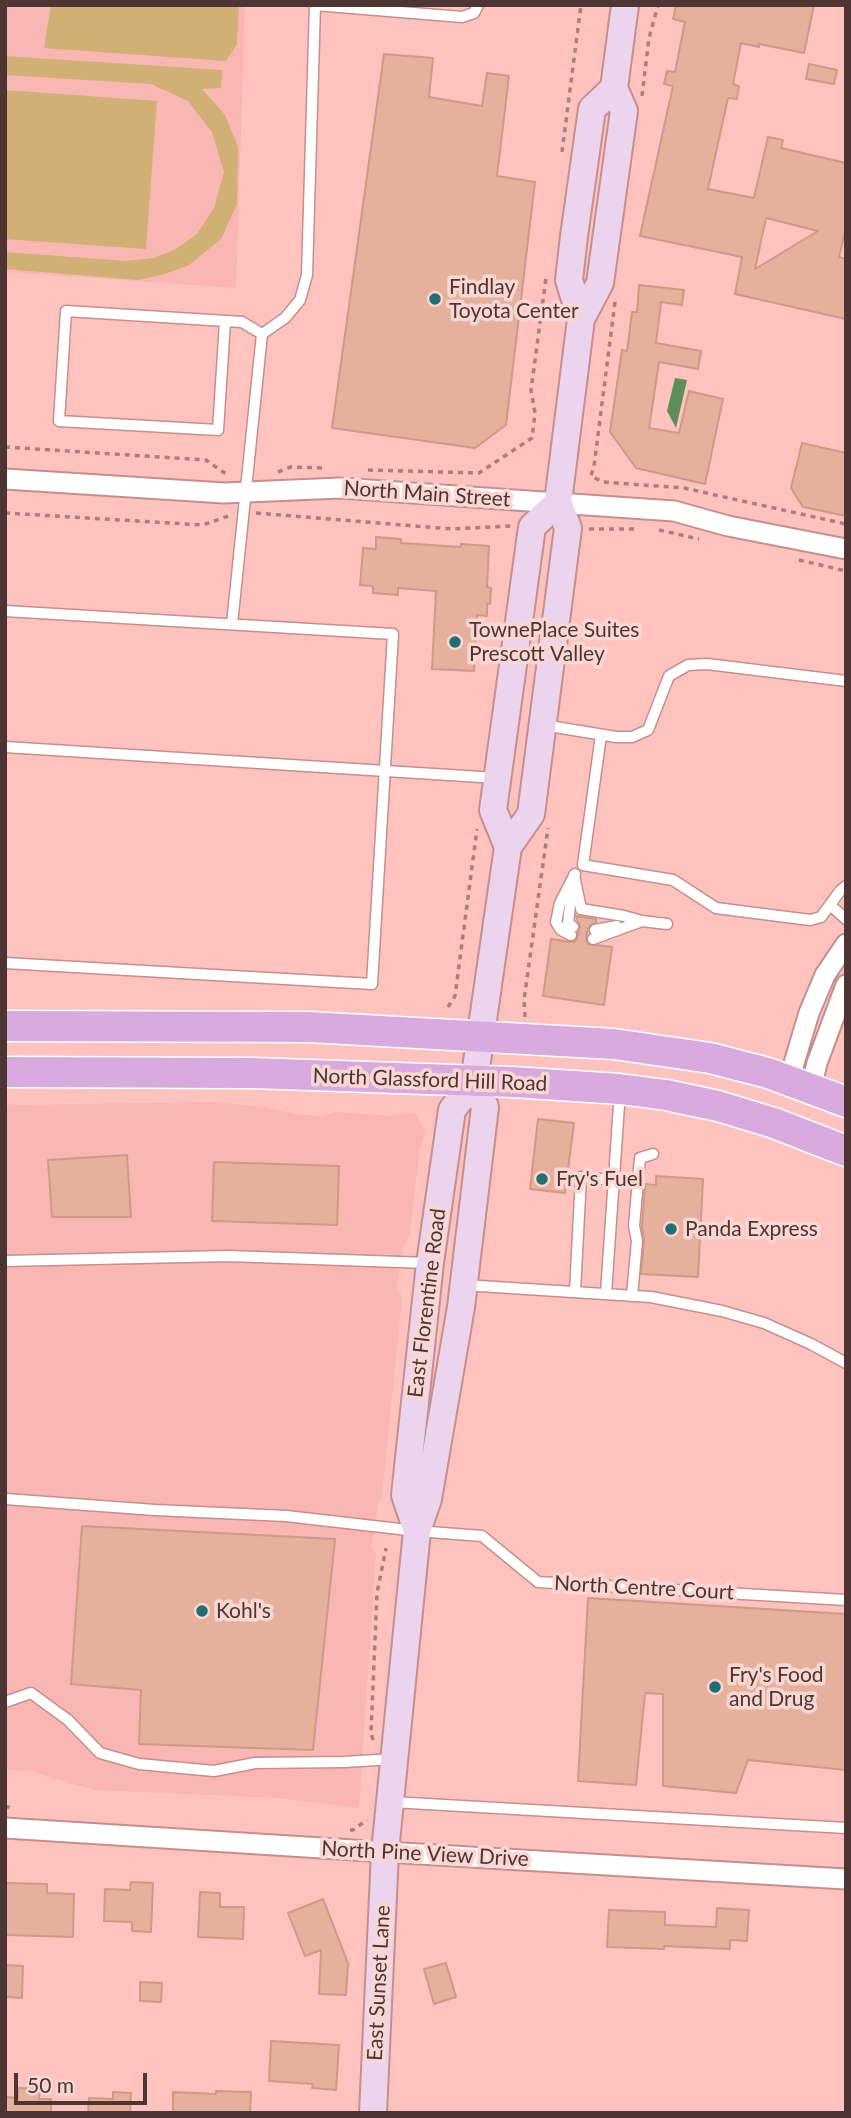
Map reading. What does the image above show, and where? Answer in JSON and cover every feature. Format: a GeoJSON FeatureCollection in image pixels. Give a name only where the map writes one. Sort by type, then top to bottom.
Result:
{"type":"FeatureCollection","features":[{"type":"Feature","properties":{"kind":"main road","name":"North Glassford Hill Road"},"geometry":{"type":"LineString","coordinates":[[5,1026],[309,1027],[614,1044],[710,1058],[800,1084],[846,1102]]}},
{"type":"Feature","properties":{"kind":"main road","name":"North Glassford Hill Road"},"geometry":{"type":"LineString","coordinates":[[5,1072],[252,1073],[620,1088],[666,1094],[718,1106],[774,1123],[846,1151]]}},
{"type":"Feature","properties":{"kind":"street","name":"East Florentine Road"},"geometry":{"type":"LineString","coordinates":[[417,1531],[405,1495],[430,1263],[452,1110],[474,1082],[508,847],[531,814],[568,528],[558,502],[581,319],[569,280],[574,236],[592,108],[614,88],[625,5]]}},
{"type":"Feature","properties":{"kind":"street","name":"North Main Street"},"geometry":{"type":"LineString","coordinates":[[5,479],[224,493],[340,488],[674,511],[729,526],[846,548]]}},
{"type":"Feature","properties":{"kind":"street","name":"East Florentine Road"},"geometry":{"type":"LineString","coordinates":[[508,847],[494,810],[532,527],[558,502]]}},
{"type":"Feature","properties":{"kind":"street"},"geometry":{"type":"LineString","coordinates":[[800,1084],[809,1013],[825,975],[846,944]]}},
{"type":"Feature","properties":{"kind":"street"},"geometry":{"type":"LineString","coordinates":[[800,1084],[817,1063],[846,985]]}},
{"type":"Feature","properties":{"kind":"street","name":"East Florentine Road"},"geometry":{"type":"LineString","coordinates":[[385,1853],[379,1807],[384,1751],[417,1531],[428,1499],[463,1285],[485,1107],[474,1082]]}},
{"type":"Feature","properties":{"kind":"street","name":"North Pine View Drive"},"geometry":{"type":"LineString","coordinates":[[5,1828],[846,1879]]}},
{"type":"Feature","properties":{"kind":"street","name":"East Sunset Lane"},"geometry":{"type":"LineString","coordinates":[[373,2113],[385,1853]]}},
{"type":"Feature","properties":{"kind":"lane"},"geometry":{"type":"LineString","coordinates":[[232,624],[262,334],[285,318],[300,300],[307,275],[315,5],[427,10],[462,18],[474,13],[478,5]]}},
{"type":"Feature","properties":{"kind":"lane"},"geometry":{"type":"LineString","coordinates":[[225,322],[218,430],[60,421],[66,311],[242,321],[262,334]]}},
{"type":"Feature","properties":{"kind":"lane"},"geometry":{"type":"LineString","coordinates":[[5,611],[393,634],[372,984],[5,963]]}},
{"type":"Feature","properties":{"kind":"lane"},"geometry":{"type":"LineString","coordinates":[[543,724],[601,735],[632,737],[648,730],[669,676],[688,665],[707,664],[846,681]]}},
{"type":"Feature","properties":{"kind":"lane"},"geometry":{"type":"LineString","coordinates":[[572,931],[568,923],[574,875],[583,865],[601,735]]}},
{"type":"Feature","properties":{"kind":"lane"},"geometry":{"type":"LineString","coordinates":[[5,747],[498,778]]}},
{"type":"Feature","properties":{"kind":"lane"},"geometry":{"type":"LineString","coordinates":[[583,865],[673,880],[716,908],[810,920],[821,917],[846,887]]}},
{"type":"Feature","properties":{"kind":"lane"},"geometry":{"type":"LineString","coordinates":[[574,875],[581,909],[624,916],[642,922],[667,924]]}},
{"type":"Feature","properties":{"kind":"lane"},"geometry":{"type":"LineString","coordinates":[[831,906],[846,919]]}},
{"type":"Feature","properties":{"kind":"lane"},"geometry":{"type":"LineString","coordinates":[[594,934],[642,922]]}},
{"type":"Feature","properties":{"kind":"lane"},"geometry":{"type":"LineString","coordinates":[[606,1293],[620,1088]]}},
{"type":"Feature","properties":{"kind":"lane"},"geometry":{"type":"LineString","coordinates":[[632,1296],[640,1158],[653,1154]]}},
{"type":"Feature","properties":{"kind":"lane"},"geometry":{"type":"LineString","coordinates":[[575,1292],[582,1177],[614,1180]]}},
{"type":"Feature","properties":{"kind":"lane"},"geometry":{"type":"LineString","coordinates":[[5,1261],[228,1256],[430,1263]]}},
{"type":"Feature","properties":{"kind":"lane"},"geometry":{"type":"LineString","coordinates":[[463,1285],[606,1293],[722,1311],[764,1323],[846,1363]]}},
{"type":"Feature","properties":{"kind":"lane","name":"North Centre Court"},"geometry":{"type":"LineString","coordinates":[[5,1499],[286,1516],[482,1536],[538,1582],[846,1600]]}},
{"type":"Feature","properties":{"kind":"lane"},"geometry":{"type":"LineString","coordinates":[[5,1702],[31,1693],[68,1720],[100,1754],[139,1764],[214,1772],[255,1763],[344,1762],[384,1751]]}},
{"type":"Feature","properties":{"kind":"lane"},"geometry":{"type":"LineString","coordinates":[[379,1807],[846,1828]]}},
{"type":"Feature","properties":{"kind":"path"},"geometry":{"type":"LineString","coordinates":[[357,469],[479,473],[532,438],[534,418]]}},
{"type":"Feature","properties":{"kind":"path"},"geometry":{"type":"LineString","coordinates":[[5,447],[206,460],[229,477],[229,481]]}},
{"type":"Feature","properties":{"kind":"path"},"geometry":{"type":"LineString","coordinates":[[273,473],[291,467],[330,469]]}},
{"type":"Feature","properties":{"kind":"path"},"geometry":{"type":"LineString","coordinates":[[591,477],[603,482],[684,488],[846,524]]}},
{"type":"Feature","properties":{"kind":"path"},"geometry":{"type":"LineString","coordinates":[[5,513],[203,526],[226,515],[233,515]]}},
{"type":"Feature","properties":{"kind":"path"},"geometry":{"type":"LineString","coordinates":[[256,513],[452,529],[515,526]]}},
{"type":"Feature","properties":{"kind":"path"},"geometry":{"type":"LineString","coordinates":[[585,529],[639,529]]}},
{"type":"Feature","properties":{"kind":"path"},"geometry":{"type":"LineString","coordinates":[[652,529],[704,540]]}},
{"type":"Feature","properties":{"kind":"path"},"geometry":{"type":"LineString","coordinates":[[794,559],[846,571]]}},
{"type":"Feature","properties":{"kind":"path"},"geometry":{"type":"LineString","coordinates":[[384,1751],[371,1733],[377,1593],[386,1548]]}},
{"type":"Feature","properties":{"kind":"path"},"geometry":{"type":"LineString","coordinates":[[5,1806],[17,1810]]}},
{"type":"Feature","properties":{"kind":"path"},"geometry":{"type":"LineString","coordinates":[[340,1829],[353,1830],[368,1820],[379,1807]]}},
{"type":"Feature","properties":{"kind":"shaded area"},"geometry":{"type":"Polygon","coordinates":[[[5,5],[245,5],[236,288],[5,272],[5,5]]]}},
{"type":"Feature","properties":{"kind":"shaded area"},"geometry":{"type":"Polygon","coordinates":[[[51,5],[239,5],[237,44],[226,61],[44,48],[51,5]]]}},
{"type":"Feature","properties":{"kind":"shaded area"},"geometry":{"type":"Polygon","coordinates":[[[5,56],[222,70],[221,88],[202,89],[225,115],[238,147],[237,204],[221,239],[189,265],[138,280],[5,269],[5,252],[126,261],[154,258],[176,249],[197,234],[214,208],[224,172],[212,132],[188,101],[151,84],[5,75],[5,56]]]}},
{"type":"Feature","properties":{"kind":"shaded area"},"geometry":{"type":"Polygon","coordinates":[[[5,90],[157,101],[146,249],[5,239],[5,90]]]}},
{"type":"Feature","properties":{"kind":"shaded area"},"geometry":{"type":"Polygon","coordinates":[[[675,378],[687,380],[676,428],[667,411],[675,378]]]}},
{"type":"Feature","properties":{"kind":"shaded area"},"geometry":{"type":"Polygon","coordinates":[[[215,1102],[318,1116],[335,1112],[390,1116],[415,1112],[425,1132],[419,1155],[410,1234],[403,1248],[397,1284],[402,1299],[382,1497],[378,1504],[371,1548],[376,1553],[359,1808],[278,1798],[95,1790],[29,1771],[5,1769],[5,1108],[11,1105],[215,1102]]]}},
{"type":"Feature","properties":{"kind":"building"},"geometry":{"type":"Polygon","coordinates":[[[676,5],[814,5],[804,53],[741,43],[733,84],[739,86],[737,99],[728,98],[708,189],[754,198],[768,137],[783,140],[781,148],[846,163],[846,228],[839,257],[846,259],[846,319],[735,294],[742,257],[640,236],[673,86],[664,84],[667,71],[675,72],[685,22],[673,19],[676,5]],[[766,218],[755,269],[818,231],[766,218]]]}},
{"type":"Feature","properties":{"kind":"building","name":"Findlay Toyota Center"},"geometry":{"type":"Polygon","coordinates":[[[384,54],[433,58],[429,97],[482,106],[487,73],[509,76],[497,176],[535,182],[506,425],[475,448],[332,428],[384,54]]]}},
{"type":"Feature","properties":{"kind":"building"},"geometry":{"type":"Polygon","coordinates":[[[809,64],[837,70],[834,84],[806,79],[809,64]]]}},
{"type":"Feature","properties":{"kind":"building"},"geometry":{"type":"Polygon","coordinates":[[[639,285],[684,290],[682,305],[661,302],[656,343],[701,351],[698,369],[659,362],[649,428],[679,433],[689,391],[723,399],[705,484],[636,468],[610,432],[622,350],[627,351],[632,312],[637,312],[639,285]]]}},
{"type":"Feature","properties":{"kind":"building"},"geometry":{"type":"Polygon","coordinates":[[[802,443],[846,453],[846,516],[803,507],[791,488],[802,443]]]}},
{"type":"Feature","properties":{"kind":"building","name":"TownePlace Suites Prescott Valley"},"geometry":{"type":"Polygon","coordinates":[[[376,537],[401,539],[401,543],[489,546],[487,587],[491,588],[490,604],[487,604],[487,616],[477,615],[474,671],[432,669],[436,591],[398,588],[398,595],[373,593],[373,586],[360,585],[363,548],[376,549],[376,537]]]}},
{"type":"Feature","properties":{"kind":"building"},"geometry":{"type":"Polygon","coordinates":[[[576,916],[596,919],[588,928],[588,944],[612,947],[604,1005],[543,996],[551,939],[576,941],[580,927],[576,916]]]}},
{"type":"Feature","properties":{"kind":"building","name":"Fry's Fuel"},"geometry":{"type":"Polygon","coordinates":[[[538,1119],[574,1123],[565,1193],[530,1189],[538,1119]]]}},
{"type":"Feature","properties":{"kind":"building"},"geometry":{"type":"Polygon","coordinates":[[[127,1155],[131,1217],[52,1217],[48,1160],[127,1155]]]}},
{"type":"Feature","properties":{"kind":"building"},"geometry":{"type":"Polygon","coordinates":[[[214,1162],[339,1166],[337,1225],[212,1221],[214,1162]]]}},
{"type":"Feature","properties":{"kind":"building","name":"Panda Express"},"geometry":{"type":"Polygon","coordinates":[[[656,1176],[703,1179],[698,1277],[641,1274],[645,1184],[656,1185],[656,1176]]]}},
{"type":"Feature","properties":{"kind":"building","name":"Kohl's"},"geometry":{"type":"Polygon","coordinates":[[[82,1526],[335,1539],[313,1750],[139,1744],[141,1690],[71,1684],[82,1526]]]}},
{"type":"Feature","properties":{"kind":"building","name":"Fry's Food and Drug"},"geometry":{"type":"Polygon","coordinates":[[[588,1598],[846,1614],[846,1770],[748,1760],[736,1793],[663,1786],[663,1694],[645,1693],[636,1785],[578,1781],[588,1598]]]}},
{"type":"Feature","properties":{"kind":"building"},"geometry":{"type":"Polygon","coordinates":[[[131,1882],[153,1883],[151,1932],[132,1931],[132,1922],[104,1921],[105,1889],[130,1890],[131,1882]]]}},
{"type":"Feature","properties":{"kind":"building"},"geometry":{"type":"Polygon","coordinates":[[[5,1883],[47,1884],[47,1893],[74,1894],[73,1937],[5,1935],[5,1883]]]}},
{"type":"Feature","properties":{"kind":"building"},"geometry":{"type":"Polygon","coordinates":[[[200,1892],[220,1893],[220,1907],[244,1907],[243,1939],[198,1937],[200,1892]]]}},
{"type":"Feature","properties":{"kind":"building"},"geometry":{"type":"Polygon","coordinates":[[[323,1899],[348,1963],[346,1995],[319,1994],[321,1950],[305,1956],[288,1913],[323,1899]]]}},
{"type":"Feature","properties":{"kind":"building"},"geometry":{"type":"Polygon","coordinates":[[[717,1908],[749,1910],[747,1941],[730,1940],[730,1949],[607,1947],[609,1910],[665,1912],[665,1925],[716,1927],[717,1908]]]}},
{"type":"Feature","properties":{"kind":"building"},"geometry":{"type":"Polygon","coordinates":[[[446,1963],[456,1997],[434,2004],[424,1969],[446,1963]]]}},
{"type":"Feature","properties":{"kind":"building"},"geometry":{"type":"Polygon","coordinates":[[[5,1965],[23,1966],[22,1998],[5,1997],[5,1965]]]}},
{"type":"Feature","properties":{"kind":"building"},"geometry":{"type":"Polygon","coordinates":[[[140,1982],[162,1983],[161,2002],[140,2001],[140,1982]]]}},
{"type":"Feature","properties":{"kind":"building"},"geometry":{"type":"Polygon","coordinates":[[[271,2041],[339,2045],[336,2090],[312,2088],[313,2084],[269,2081],[271,2041]]]}},
{"type":"Feature","properties":{"kind":"building"},"geometry":{"type":"Polygon","coordinates":[[[18,2088],[40,2089],[39,2099],[51,2099],[51,2113],[5,2113],[5,2097],[18,2098],[18,2088]]]}},
{"type":"Feature","properties":{"kind":"building"},"geometry":{"type":"Polygon","coordinates":[[[216,2091],[251,2092],[250,2113],[173,2113],[173,2092],[216,2094],[216,2091]]]}},
{"type":"Feature","properties":{"kind":"building"},"geometry":{"type":"Polygon","coordinates":[[[113,2092],[131,2093],[130,2113],[88,2113],[89,2098],[113,2099],[113,2092]]]}},
{"type":"Feature","properties":{"kind":"place","name":"Findlay Toyota Center"},"geometry":{"type":"Point","coordinates":[435,299]}},
{"type":"Feature","properties":{"kind":"place","name":"TownePlace Suites Prescott Valley"},"geometry":{"type":"Point","coordinates":[455,642]}},
{"type":"Feature","properties":{"kind":"place","name":"Fry's Fuel"},"geometry":{"type":"Point","coordinates":[542,1179]}},
{"type":"Feature","properties":{"kind":"place","name":"Panda Express"},"geometry":{"type":"Point","coordinates":[671,1229]}},
{"type":"Feature","properties":{"kind":"place","name":"Kohl's"},"geometry":{"type":"Point","coordinates":[202,1611]}},
{"type":"Feature","properties":{"kind":"place","name":"Fry's Food and Drug"},"geometry":{"type":"Point","coordinates":[715,1687]}}]}
